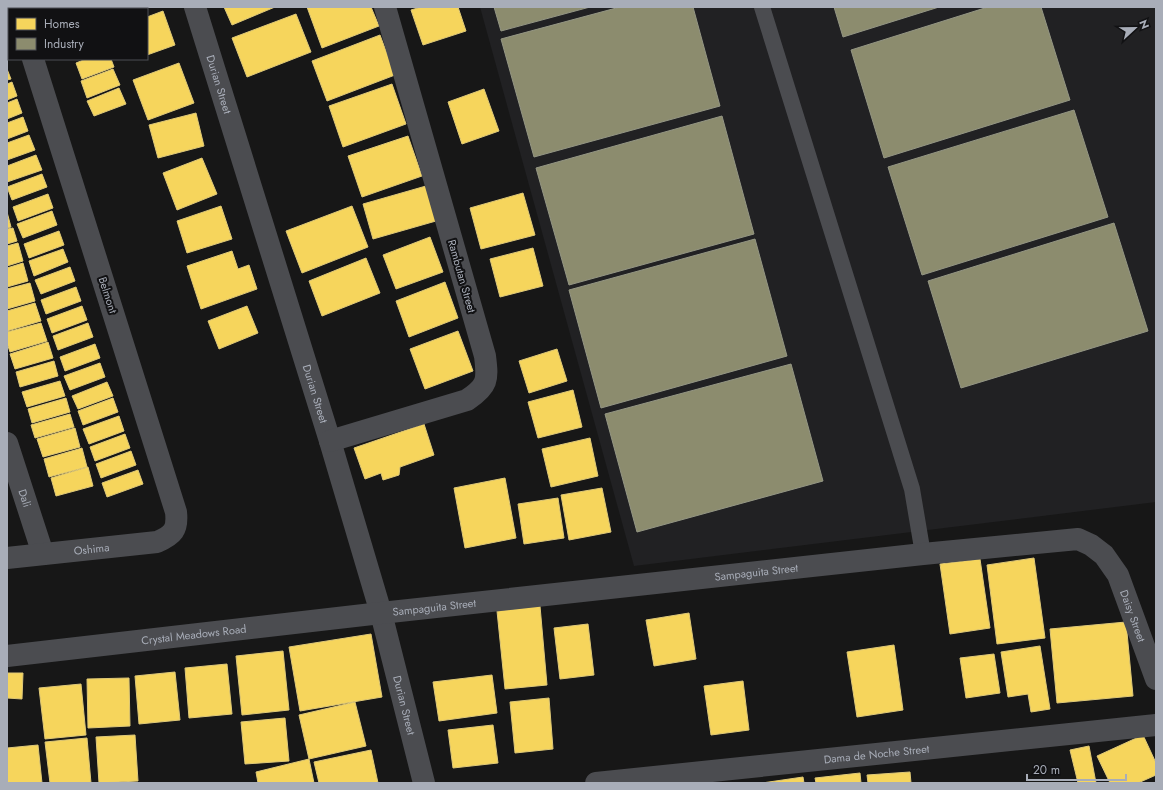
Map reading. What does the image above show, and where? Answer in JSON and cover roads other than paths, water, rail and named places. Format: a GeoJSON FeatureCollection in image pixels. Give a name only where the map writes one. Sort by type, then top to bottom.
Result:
{"type":"FeatureCollection","features":[{"type":"Feature","properties":{"kind":"street","name":"Durian Street"},"geometry":{"type":"LineString","coordinates":[[195,7],[330,441],[381,613],[424,783]]}},
{"type":"Feature","properties":{"kind":"street","name":"Rambutan Street"},"geometry":{"type":"LineString","coordinates":[[330,441],[467,400],[478,392],[485,383],[487,373],[485,356],[385,7]]}},
{"type":"Feature","properties":{"kind":"street","name":"Belmont"},"geometry":{"type":"LineString","coordinates":[[33,60],[176,512],[178,524],[174,532]]}},
{"type":"Feature","properties":{"kind":"street","name":"Dali"},"geometry":{"type":"LineString","coordinates":[[7,443],[42,554]]}},
{"type":"Feature","properties":{"kind":"street","name":"Oshima"},"geometry":{"type":"LineString","coordinates":[[7,558],[157,542],[174,532]]}},
{"type":"Feature","properties":{"kind":"street","name":"Sampaguita Street"},"geometry":{"type":"LineString","coordinates":[[381,613],[923,554],[1078,539],[1091,545],[1104,556],[1118,575]]}},
{"type":"Feature","properties":{"kind":"street","name":"Daisy Street"},"geometry":{"type":"LineString","coordinates":[[1118,575],[1156,679]]}},
{"type":"Feature","properties":{"kind":"street","name":"Crystal Meadows Road"},"geometry":{"type":"LineString","coordinates":[[7,656],[381,613]]}},
{"type":"Feature","properties":{"kind":"street","name":"Dama de Noche Street"},"geometry":{"type":"LineString","coordinates":[[596,783],[1156,725]]}},
{"type":"Feature","properties":{"kind":"lane"},"geometry":{"type":"LineString","coordinates":[[762,7],[912,489],[923,554]]}}]}
